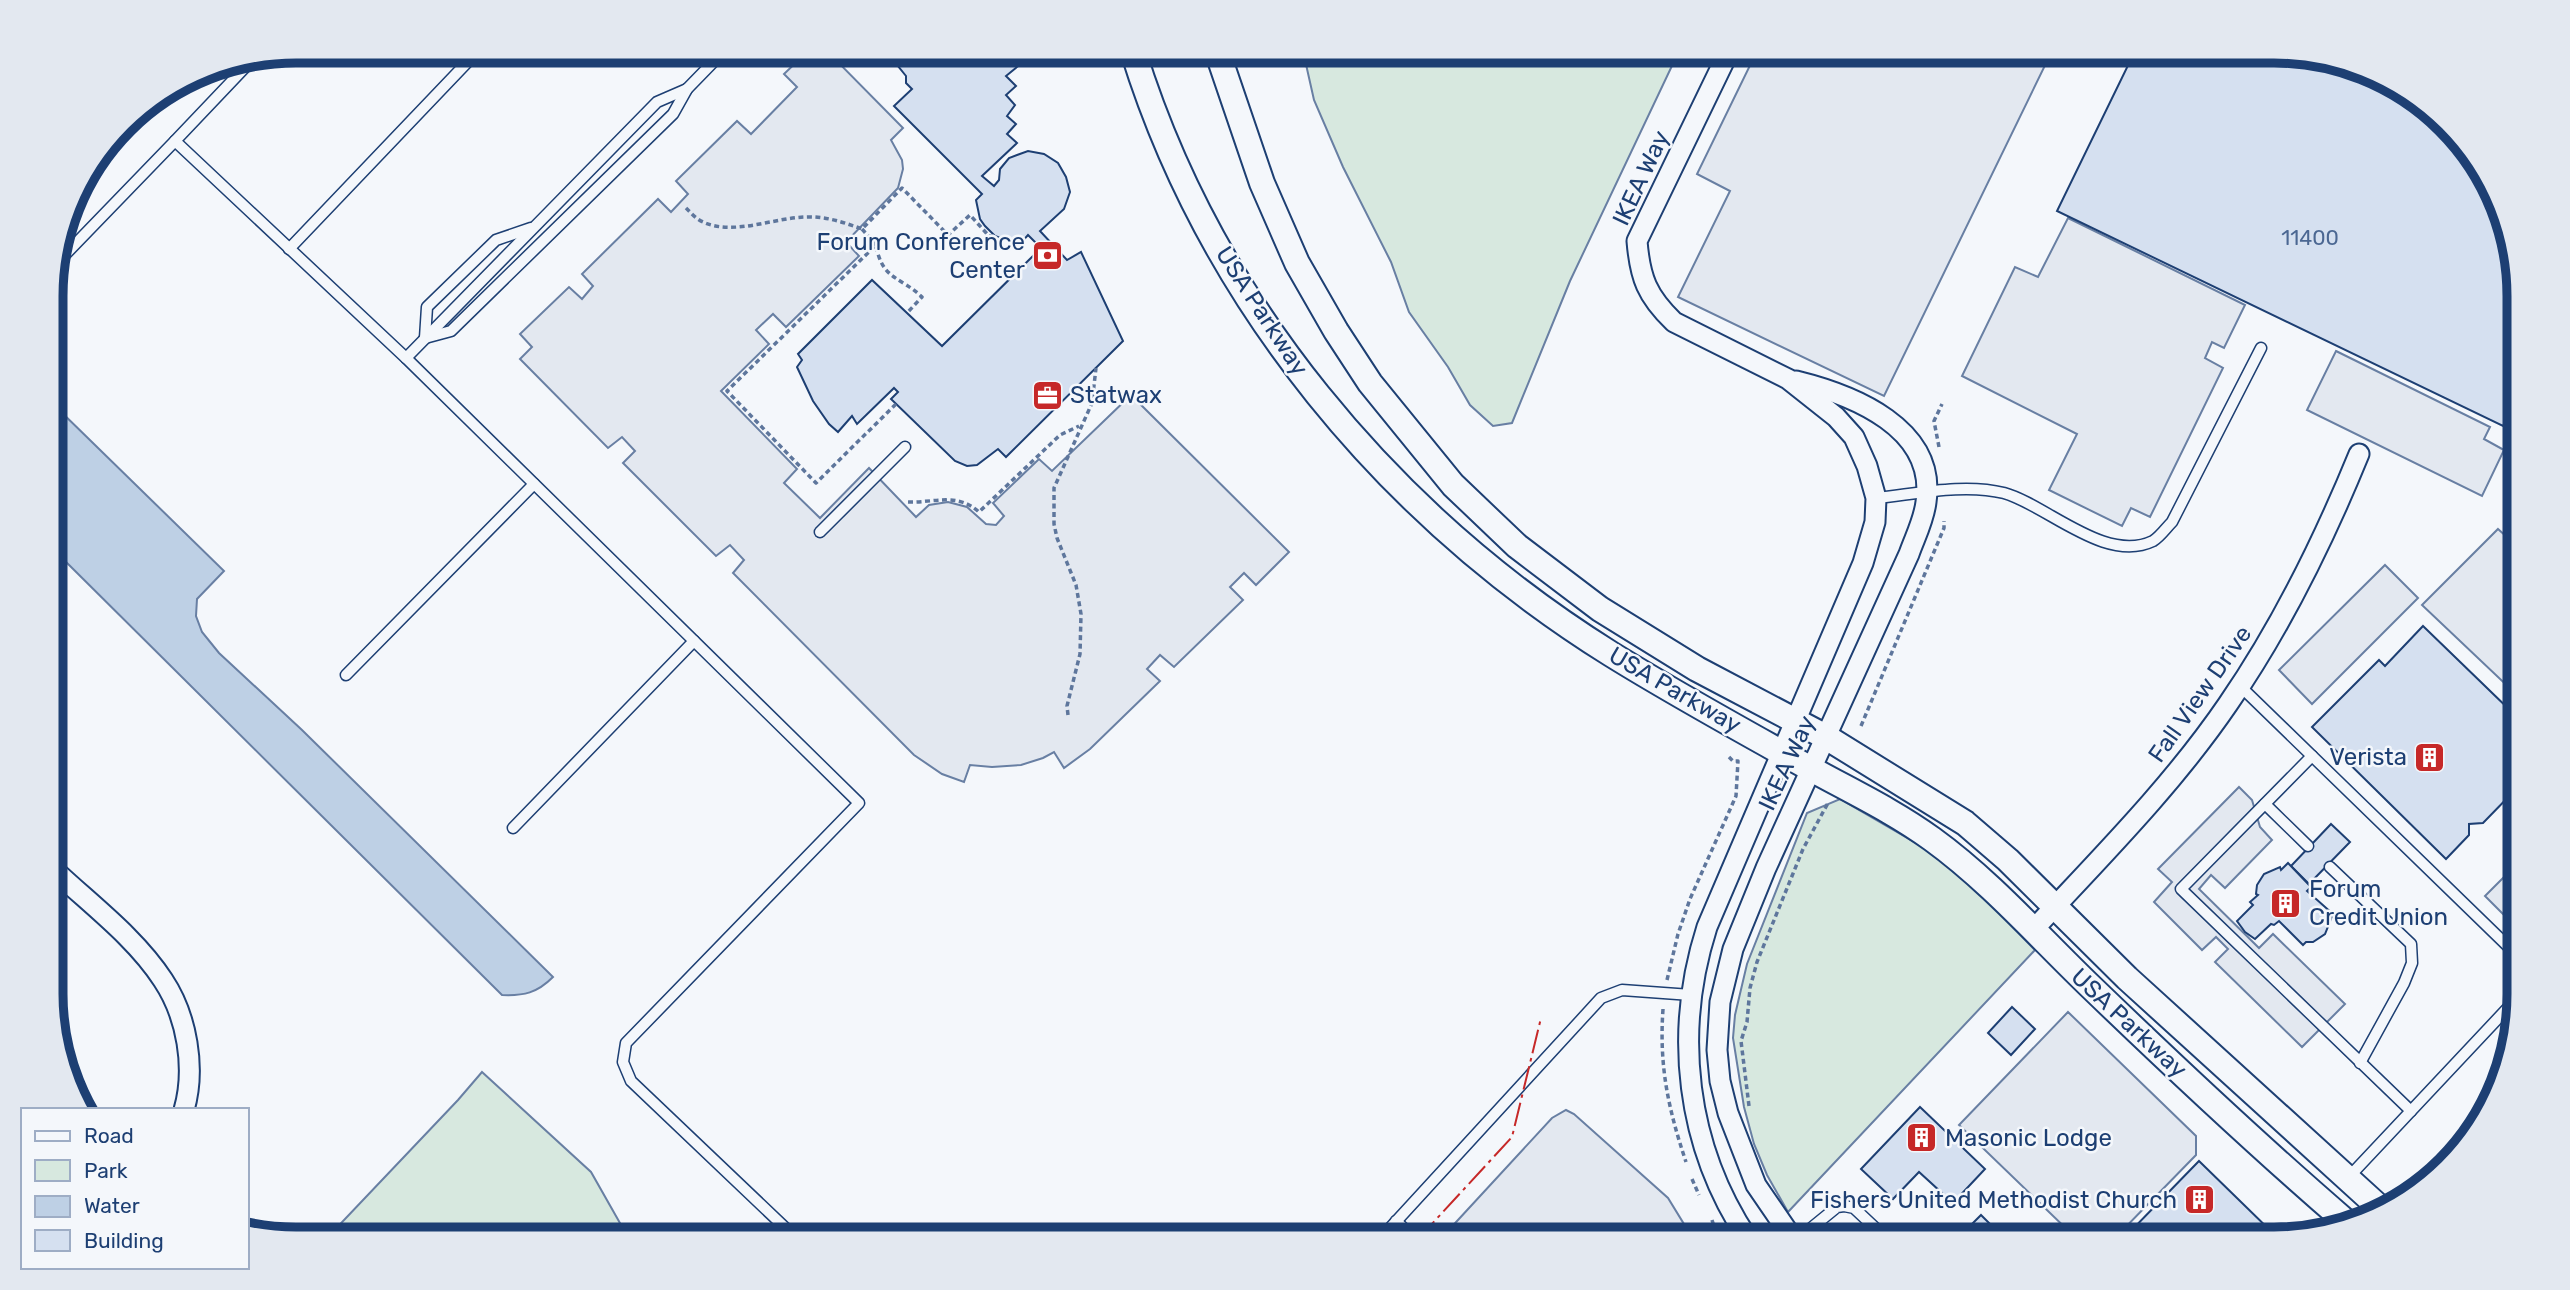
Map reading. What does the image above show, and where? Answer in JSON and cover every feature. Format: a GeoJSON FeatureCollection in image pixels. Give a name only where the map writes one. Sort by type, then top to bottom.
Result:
{"type":"FeatureCollection","features":[{"type":"Feature","properties":{"kind":"street","name":"USA Parkway"},"geometry":{"type":"LineString","coordinates":[[1137,63],[1165,138],[1208,228],[1274,337],[1379,466],[1447,533],[1536,603],[1636,668],[1929,837],[1972,872],[2206,1095],[2347,1215]]}},
{"type":"Feature","properties":{"kind":"street","name":"USA Parkway"},"geometry":{"type":"LineString","coordinates":[[1221,63],[1262,183],[1297,263],[1370,383],[1453,485],[1517,546],[1600,609],[1697,669],[1826,737],[1965,823],[1990,842],[2127,978],[2375,1204]]}},
{"type":"Feature","properties":{"kind":"street","name":"IKEA Way"},"geometry":{"type":"LineString","coordinates":[[1723,63],[1637,241],[1639,266],[1646,289],[1674,322],[1788,379],[1836,416],[1854,437],[1867,466],[1876,498],[1875,522],[1863,563],[1780,751],[1707,927],[1691,995],[1687,1050],[1690,1087],[1699,1132],[1714,1176],[1742,1227]]}},
{"type":"Feature","properties":{"kind":"street","name":"IKEA Way"},"geometry":{"type":"LineString","coordinates":[[1784,1227],[1756,1185],[1736,1138],[1720,1081],[1718,1026],[1726,974],[1733,949],[1766,868],[1909,554],[1921,522],[1927,493],[1926,474],[1916,450],[1900,430],[1878,412],[1828,389],[1788,379]]}},
{"type":"Feature","properties":{"kind":"street","name":"Fall View Drive"},"geometry":{"type":"LineString","coordinates":[[2032,930],[2160,791],[2205,736],[2240,687],[2291,604],[2359,454]]}},
{"type":"Feature","properties":{"kind":"street"},"geometry":{"type":"LineString","coordinates":[[63,879],[138,949],[164,981],[176,1008],[188,1052],[189,1094],[185,1108]]}},
{"type":"Feature","properties":{"kind":"street"},"geometry":{"type":"LineString","coordinates":[[2206,1095],[2251,1122],[2325,1179],[2340,1183],[2347,1179]]}},
{"type":"Feature","properties":{"kind":"lane"},"geometry":{"type":"LineString","coordinates":[[289,249],[467,63]]}},
{"type":"Feature","properties":{"kind":"lane"},"geometry":{"type":"LineString","coordinates":[[425,338],[451,331],[673,114],[687,89],[712,63]]}},
{"type":"Feature","properties":{"kind":"lane"},"geometry":{"type":"LineString","coordinates":[[67,253],[243,70]]}},
{"type":"Feature","properties":{"kind":"lane"},"geometry":{"type":"LineString","coordinates":[[406,358],[657,102],[687,89]]}},
{"type":"Feature","properties":{"kind":"lane"},"geometry":{"type":"LineString","coordinates":[[174,141],[406,358],[859,803],[626,1044],[623,1062],[631,1081],[784,1227]]}},
{"type":"Feature","properties":{"kind":"lane"},"geometry":{"type":"LineString","coordinates":[[425,338],[427,307],[496,240],[534,228]]}},
{"type":"Feature","properties":{"kind":"lane"},"geometry":{"type":"LineString","coordinates":[[511,250],[523,261]]}},
{"type":"Feature","properties":{"kind":"lane"},"geometry":{"type":"LineString","coordinates":[[1876,498],[1960,490],[2006,494],[2097,540],[2138,546],[2155,540],[2172,522],[2261,348]]}},
{"type":"Feature","properties":{"kind":"lane"},"geometry":{"type":"LineString","coordinates":[[820,532],[905,447]]}},
{"type":"Feature","properties":{"kind":"lane"},"geometry":{"type":"LineString","coordinates":[[346,675],[534,484]]}},
{"type":"Feature","properties":{"kind":"lane"},"geometry":{"type":"LineString","coordinates":[[513,828],[694,640]]}},
{"type":"Feature","properties":{"kind":"lane"},"geometry":{"type":"LineString","coordinates":[[2240,687],[2507,945]]}},
{"type":"Feature","properties":{"kind":"lane"},"geometry":{"type":"LineString","coordinates":[[2312,756],[2181,889],[2411,1111]]}},
{"type":"Feature","properties":{"kind":"lane"},"geometry":{"type":"LineString","coordinates":[[2265,804],[2308,846]]}},
{"type":"Feature","properties":{"kind":"lane"},"geometry":{"type":"LineString","coordinates":[[2330,867],[2411,944],[2412,963],[2404,983],[2360,1063]]}},
{"type":"Feature","properties":{"kind":"lane"},"geometry":{"type":"LineString","coordinates":[[1391,1227],[1601,998],[1622,990],[1691,995]]}},
{"type":"Feature","properties":{"kind":"lane"},"geometry":{"type":"LineString","coordinates":[[2347,1179],[2506,1010]]}},
{"type":"Feature","properties":{"kind":"lane"},"geometry":{"type":"LineString","coordinates":[[1812,1227],[1837,1207],[1844,1206],[1854,1208],[1874,1227]]}},
{"type":"Feature","properties":{"kind":"lane"},"geometry":{"type":"LineString","coordinates":[[1396,1221],[1402,1227]]}},
{"type":"Feature","properties":{"kind":"path"},"geometry":{"type":"LineString","coordinates":[[862,229],[902,188],[948,235],[970,215],[989,236],[995,236]]}},
{"type":"Feature","properties":{"kind":"path"},"geometry":{"type":"LineString","coordinates":[[686,208],[701,222],[717,225],[744,227],[772,220],[807,217],[831,218],[862,229],[876,245],[879,261],[889,274],[910,286],[922,297],[907,313]]}},
{"type":"Feature","properties":{"kind":"path"},"geometry":{"type":"LineString","coordinates":[[876,245],[727,391],[817,483],[896,404]]}},
{"type":"Feature","properties":{"kind":"path"},"geometry":{"type":"LineString","coordinates":[[1068,715],[1067,706],[1080,654],[1081,614],[1076,584],[1057,538],[1053,500],[1055,488],[1092,402],[1096,368]]}},
{"type":"Feature","properties":{"kind":"path"},"geometry":{"type":"LineString","coordinates":[[1939,447],[1934,421],[1942,404]]}},
{"type":"Feature","properties":{"kind":"path"},"geometry":{"type":"LineString","coordinates":[[908,502],[956,499],[979,512],[1060,435],[1081,425]]}},
{"type":"Feature","properties":{"kind":"path"},"geometry":{"type":"LineString","coordinates":[[1861,726],[1944,528],[1943,510]]}},
{"type":"Feature","properties":{"kind":"path"},"geometry":{"type":"LineString","coordinates":[[1751,1114],[1745,1089],[1741,1041],[1747,1021],[1756,962],[1811,831],[1824,814],[1828,803]]}},
{"type":"Feature","properties":{"kind":"green space"},"geometry":{"type":"Polygon","coordinates":[[[1306,63],[1673,63],[1570,281],[1512,423],[1493,426],[1470,405],[1448,367],[1409,312],[1391,262],[1343,167],[1314,100],[1306,63]]]}},
{"type":"Feature","properties":{"kind":"green space"},"geometry":{"type":"Polygon","coordinates":[[[1840,799],[1933,853],[1970,883],[2035,950],[1788,1212],[1767,1175],[1754,1144],[1744,1107],[1733,1038],[1735,1015],[1747,964],[1807,813],[1840,799]]]}},
{"type":"Feature","properties":{"kind":"green space"},"geometry":{"type":"Polygon","coordinates":[[[482,1072],[591,1172],[622,1227],[337,1227],[482,1072]]]}},
{"type":"Feature","properties":{"kind":"shaded area"},"geometry":{"type":"Polygon","coordinates":[[[796,63],[839,63],[903,128],[891,140],[902,160],[903,169],[898,188],[846,242],[859,256],[786,327],[773,314],[756,330],[769,344],[721,391],[797,469],[784,483],[820,518],[869,468],[916,517],[929,505],[948,502],[967,507],[986,524],[996,525],[1004,516],[993,503],[1039,459],[1052,471],[1131,395],[1289,552],[1256,585],[1244,573],[1230,587],[1243,600],[1174,667],[1160,655],[1147,669],[1160,681],[1090,749],[1064,768],[1054,752],[1021,765],[970,765],[964,782],[942,774],[914,755],[733,573],[744,560],[730,545],[716,556],[623,463],[635,451],[622,437],[608,448],[520,359],[532,347],[520,334],[569,287],[582,299],[593,286],[582,274],[658,199],[671,212],[688,194],[676,181],[737,121],[751,134],[797,87],[784,74],[796,63]]]}},
{"type":"Feature","properties":{"kind":"shaded area"},"geometry":{"type":"Polygon","coordinates":[[[1751,63],[2046,63],[1884,396],[1678,297],[1730,191],[1697,174],[1751,63]]]}},
{"type":"Feature","properties":{"kind":"shaded area"},"geometry":{"type":"Polygon","coordinates":[[[2068,218],[2245,305],[2224,348],[2212,342],[2205,358],[2223,368],[2150,517],[2131,508],[2122,526],[2049,490],[2077,434],[1962,376],[2015,267],[2038,277],[2068,218]]]}},
{"type":"Feature","properties":{"kind":"shaded area"},"geometry":{"type":"Polygon","coordinates":[[[2336,351],[2490,427],[2484,439],[2504,450],[2482,496],[2307,410],[2336,351]]]}},
{"type":"Feature","properties":{"kind":"shaded area"},"geometry":{"type":"Polygon","coordinates":[[[2498,529],[2507,537],[2507,686],[2422,605],[2498,529]]]}},
{"type":"Feature","properties":{"kind":"shaded area"},"geometry":{"type":"Polygon","coordinates":[[[2385,565],[2418,598],[2312,704],[2279,670],[2385,565]]]}},
{"type":"Feature","properties":{"kind":"shaded area"},"geometry":{"type":"Polygon","coordinates":[[[2239,787],[2252,800],[2260,827],[2272,840],[2225,888],[2211,875],[2199,889],[2259,948],[2273,934],[2345,1004],[2302,1047],[2215,962],[2228,949],[2216,937],[2202,950],[2154,902],[2172,882],[2158,869],[2239,787]]]}},
{"type":"Feature","properties":{"kind":"shaded area"},"geometry":{"type":"Polygon","coordinates":[[[2507,874],[2507,918],[2485,896],[2507,874]]]}},
{"type":"Feature","properties":{"kind":"shaded area"},"geometry":{"type":"Polygon","coordinates":[[[2068,1012],[2196,1136],[2196,1155],[2126,1227],[2065,1227],[1959,1125],[2068,1012]]]}},
{"type":"Feature","properties":{"kind":"shaded area"},"geometry":{"type":"Polygon","coordinates":[[[1566,1110],[1574,1114],[1668,1198],[1687,1227],[1452,1227],[1552,1118],[1566,1110]]]}},
{"type":"Feature","properties":{"kind":"water"},"geometry":{"type":"Polygon","coordinates":[[[63,414],[224,571],[197,599],[196,616],[202,632],[219,653],[302,730],[553,977],[530,992],[502,995],[63,559],[63,414]]]}},
{"type":"Feature","properties":{"kind":"building","name":"Forum Conference Center"},"geometry":{"type":"Polygon","coordinates":[[[901,63],[1013,63],[1017,67],[1006,76],[1016,86],[1006,95],[1015,105],[1007,116],[1016,124],[1007,134],[1017,143],[982,176],[994,186],[999,180],[1000,169],[1009,158],[1028,151],[1044,154],[1058,163],[1070,192],[1064,209],[1040,231],[1067,260],[1081,252],[1123,341],[1006,457],[998,449],[977,465],[967,466],[955,461],[891,399],[898,392],[894,388],[857,424],[852,416],[838,432],[813,401],[797,367],[802,360],[798,354],[872,280],[942,346],[1041,248],[1028,235],[1020,244],[1014,243],[995,236],[985,226],[980,219],[976,200],[982,194],[894,106],[912,89],[898,66],[901,63]]]}},
{"type":"Feature","properties":{"kind":"building"},"geometry":{"type":"Polygon","coordinates":[[[2129,63],[2289,63],[2320,67],[2377,87],[2404,102],[2449,142],[2468,166],[2495,221],[2505,265],[2507,296],[2507,418],[2503,426],[2057,211],[2129,63]]]}},
{"type":"Feature","properties":{"kind":"building","name":"Verista"},"geometry":{"type":"Polygon","coordinates":[[[2423,626],[2507,707],[2507,798],[2483,823],[2469,824],[2469,835],[2446,859],[2312,727],[2379,660],[2385,666],[2423,626]]]}},
{"type":"Feature","properties":{"kind":"building"},"geometry":{"type":"Polygon","coordinates":[[[2331,824],[2350,842],[2309,884],[2291,866],[2331,824]]]}},
{"type":"Feature","properties":{"kind":"building","name":"Forum Credit Union"},"geometry":{"type":"Polygon","coordinates":[[[2288,863],[2311,887],[2307,891],[2333,914],[2325,934],[2303,945],[2279,921],[2271,924],[2255,939],[2245,932],[2237,921],[2253,905],[2250,902],[2258,895],[2257,885],[2264,874],[2280,867],[2281,870],[2288,863]]]}},
{"type":"Feature","properties":{"kind":"building"},"geometry":{"type":"Polygon","coordinates":[[[2012,1007],[2035,1029],[2011,1055],[1988,1033],[2012,1007]]]}},
{"type":"Feature","properties":{"kind":"building","name":"Masonic Lodge"},"geometry":{"type":"Polygon","coordinates":[[[1920,1107],[1985,1169],[1953,1203],[1919,1172],[1893,1199],[1861,1169],[1920,1107]]]}},
{"type":"Feature","properties":{"kind":"building","name":"Fishers United Methodist Church"},"geometry":{"type":"Polygon","coordinates":[[[2199,1161],[2267,1227],[2135,1227],[2199,1161]]]}},
{"type":"Feature","properties":{"kind":"building"},"geometry":{"type":"Polygon","coordinates":[[[1981,1215],[1993,1227],[1969,1227],[1981,1215]]]}},
{"type":"Feature","properties":{"kind":"power"},"geometry":{"type":"LineString","coordinates":[[1429,1227],[1512,1137],[1541,1018]]}},
{"type":"Feature","properties":{"kind":"place","name":"Forum Conference Center"},"geometry":{"type":"Point","coordinates":[1048,256]}},
{"type":"Feature","properties":{"kind":"place","name":"Statwax"},"geometry":{"type":"Point","coordinates":[1047,395]}},
{"type":"Feature","properties":{"kind":"place","name":"Verista"},"geometry":{"type":"Point","coordinates":[2430,757]}},
{"type":"Feature","properties":{"kind":"place","name":"Forum Credit Union"},"geometry":{"type":"Point","coordinates":[2286,903]}},
{"type":"Feature","properties":{"kind":"place","name":"Masonic Lodge"},"geometry":{"type":"Point","coordinates":[1922,1138]}},
{"type":"Feature","properties":{"kind":"place","name":"Fishers United Methodist Church"},"geometry":{"type":"Point","coordinates":[2200,1200]}}]}
